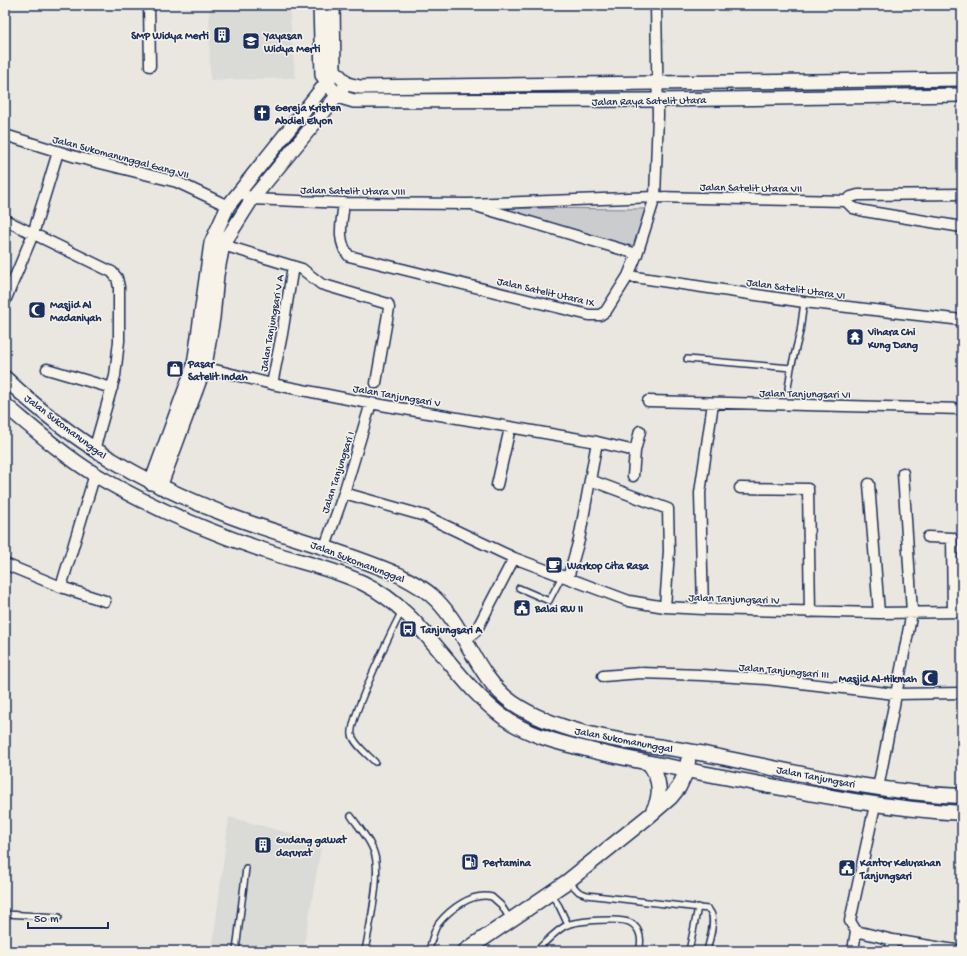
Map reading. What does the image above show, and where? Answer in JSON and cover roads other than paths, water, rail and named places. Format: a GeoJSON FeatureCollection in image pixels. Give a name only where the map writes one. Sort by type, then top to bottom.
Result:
{"type":"FeatureCollection","features":[{"type":"Feature","properties":{"kind":"main road","name":"Jalan Sukomanunggal"},"geometry":{"type":"LineString","coordinates":[[5,378],[58,424],[94,450],[155,485],[230,516],[325,547],[391,572],[414,583],[432,596],[465,641],[479,667],[495,688],[522,709],[554,724],[604,737],[689,751]]}},
{"type":"Feature","properties":{"kind":"main road","name":"Jalan Sukomanunggal"},"geometry":{"type":"LineString","coordinates":[[5,405],[52,444],[95,474],[147,502],[266,552],[340,573],[380,591],[403,609],[468,683],[506,719],[522,729],[557,742],[649,764],[687,770]]}},
{"type":"Feature","properties":{"kind":"main road"},"geometry":{"type":"LineString","coordinates":[[147,502],[155,485]]}},
{"type":"Feature","properties":{"kind":"main road"},"geometry":{"type":"LineString","coordinates":[[465,951],[568,881],[671,797],[679,787],[687,770],[689,751]]}},
{"type":"Feature","properties":{"kind":"main road","name":"Jalan Tanjungsari"},"geometry":{"type":"LineString","coordinates":[[689,751],[880,778],[962,796]]}},
{"type":"Feature","properties":{"kind":"main road"},"geometry":{"type":"LineString","coordinates":[[649,764],[657,778],[659,790],[657,802],[649,816]]}},
{"type":"Feature","properties":{"kind":"main road","name":"Jalan Tanjungsari"},"geometry":{"type":"LineString","coordinates":[[687,770],[875,805],[962,813]]}},
{"type":"Feature","properties":{"kind":"street"},"geometry":{"type":"LineString","coordinates":[[149,5],[150,66]]}},
{"type":"Feature","properties":{"kind":"street"},"geometry":{"type":"LineString","coordinates":[[320,5],[322,71],[326,83],[337,96]]}},
{"type":"Feature","properties":{"kind":"street"},"geometry":{"type":"LineString","coordinates":[[199,366],[211,243],[228,206],[335,73],[333,5]]}},
{"type":"Feature","properties":{"kind":"street","name":"Jalan Satelit Utara IX"},"geometry":{"type":"LineString","coordinates":[[344,203],[340,236],[348,256],[594,315],[600,315],[606,311],[628,276],[637,254],[654,196],[658,100],[656,5]]}},
{"type":"Feature","properties":{"kind":"street"},"geometry":{"type":"LineString","coordinates":[[155,485],[199,366],[213,318],[217,275],[223,244],[252,199],[347,84],[335,73]]}},
{"type":"Feature","properties":{"kind":"street","name":"Jalan Raya Satelit Utara"},"geometry":{"type":"LineString","coordinates":[[347,84],[360,87],[962,79]]}},
{"type":"Feature","properties":{"kind":"street","name":"Jalan Raya Satelit Utara"},"geometry":{"type":"LineString","coordinates":[[337,96],[354,101],[368,102],[658,100],[962,95]]}},
{"type":"Feature","properties":{"kind":"street","name":"Jalan Sukomanunggal Gang VII"},"geometry":{"type":"LineString","coordinates":[[5,135],[58,152],[177,182],[228,206]]}},
{"type":"Feature","properties":{"kind":"street"},"geometry":{"type":"LineString","coordinates":[[5,301],[33,234],[58,152]]}},
{"type":"Feature","properties":{"kind":"street","name":"Jalan Satelit Utara VIII"},"geometry":{"type":"LineString","coordinates":[[239,191],[252,199],[344,203],[468,204],[654,196]]}},
{"type":"Feature","properties":{"kind":"street","name":"Jalan Satelit Utara VII"},"geometry":{"type":"LineString","coordinates":[[654,196],[846,201],[851,197],[858,195],[962,194]]}},
{"type":"Feature","properties":{"kind":"street","name":"Jalan Satelit Utara VII"},"geometry":{"type":"LineString","coordinates":[[846,201],[853,208],[864,211],[962,227]]}},
{"type":"Feature","properties":{"kind":"street","name":"Jalan Satelit Utara VIII"},"geometry":{"type":"LineString","coordinates":[[468,204],[637,254]]}},
{"type":"Feature","properties":{"kind":"street"},"geometry":{"type":"LineString","coordinates":[[5,220],[112,272],[117,278],[120,302],[119,341],[112,388],[94,450]]}},
{"type":"Feature","properties":{"kind":"street","name":"Jalan Tanjungsari V A"},"geometry":{"type":"LineString","coordinates":[[223,244],[305,270],[321,284],[389,305],[376,383]]}},
{"type":"Feature","properties":{"kind":"street","name":"Jalan Tanjungsari V A"},"geometry":{"type":"LineString","coordinates":[[272,384],[293,266]]}},
{"type":"Feature","properties":{"kind":"street","name":"Jalan Satelit Utara VI"},"geometry":{"type":"LineString","coordinates":[[628,276],[804,302],[962,320]]}},
{"type":"Feature","properties":{"kind":"street","name":"Jalan Tanjungsari V"},"geometry":{"type":"LineString","coordinates":[[199,366],[272,384],[510,428],[597,442],[635,451]]}},
{"type":"Feature","properties":{"kind":"street"},"geometry":{"type":"LineString","coordinates":[[47,369],[112,388]]}},
{"type":"Feature","properties":{"kind":"street","name":"Jalan Tanjungsari VI"},"geometry":{"type":"LineString","coordinates":[[648,401],[962,409]]}},
{"type":"Feature","properties":{"kind":"street","name":"Jalan Tanjungsari I"},"geometry":{"type":"LineString","coordinates":[[325,547],[344,493],[371,403]]}},
{"type":"Feature","properties":{"kind":"street"},"geometry":{"type":"LineString","coordinates":[[703,609],[700,493],[713,403]]}},
{"type":"Feature","properties":{"kind":"street"},"geometry":{"type":"LineString","coordinates":[[497,485],[510,428]]}},
{"type":"Feature","properties":{"kind":"street"},"geometry":{"type":"LineString","coordinates":[[633,476],[635,451],[640,431]]}},
{"type":"Feature","properties":{"kind":"street"},"geometry":{"type":"LineString","coordinates":[[565,577],[580,540],[597,442]]}},
{"type":"Feature","properties":{"kind":"street"},"geometry":{"type":"LineString","coordinates":[[880,778],[895,694],[902,672],[912,612],[903,473]]}},
{"type":"Feature","properties":{"kind":"street"},"geometry":{"type":"LineString","coordinates":[[61,587],[95,474]]}},
{"type":"Feature","properties":{"kind":"street"},"geometry":{"type":"LineString","coordinates":[[590,480],[668,509],[670,551],[664,607]]}},
{"type":"Feature","properties":{"kind":"street"},"geometry":{"type":"LineString","coordinates":[[869,484],[879,613]]}},
{"type":"Feature","properties":{"kind":"street"},"geometry":{"type":"LineString","coordinates":[[740,488],[808,489],[810,612]]}},
{"type":"Feature","properties":{"kind":"street","name":"Jalan Tanjungsari IV"},"geometry":{"type":"LineString","coordinates":[[344,493],[432,518],[514,558],[629,601],[664,607],[703,609],[879,613],[958,612]]}},
{"type":"Feature","properties":{"kind":"street"},"geometry":{"type":"LineString","coordinates":[[928,537],[950,537],[952,539],[958,612]]}},
{"type":"Feature","properties":{"kind":"street"},"geometry":{"type":"LineString","coordinates":[[465,641],[476,631],[514,558]]}},
{"type":"Feature","properties":{"kind":"street"},"geometry":{"type":"LineString","coordinates":[[5,564],[61,587],[105,600]]}},
{"type":"Feature","properties":{"kind":"street","name":"Jalan Tanjungsari III"},"geometry":{"type":"LineString","coordinates":[[603,676],[641,673],[766,679],[895,694],[962,694]]}},
{"type":"Feature","properties":{"kind":"street"},"geometry":{"type":"LineString","coordinates":[[853,951],[856,931],[850,921],[875,805]]}},
{"type":"Feature","properties":{"kind":"street"},"geometry":{"type":"LineString","coordinates":[[856,931],[930,949],[961,951]]}},
{"type":"Feature","properties":{"kind":"street"},"geometry":{"type":"LineString","coordinates":[[890,951],[892,940]]}},
{"type":"Feature","properties":{"kind":"lane"},"geometry":{"type":"LineString","coordinates":[[788,388],[791,368],[800,332],[804,302]]}},
{"type":"Feature","properties":{"kind":"lane"},"geometry":{"type":"LineString","coordinates":[[686,359],[791,368]]}},
{"type":"Feature","properties":{"kind":"lane"},"geometry":{"type":"LineString","coordinates":[[519,588],[549,601],[565,577]]}},
{"type":"Feature","properties":{"kind":"lane"},"geometry":{"type":"LineString","coordinates":[[375,762],[354,740],[351,730],[364,690],[403,609]]}},
{"type":"Feature","properties":{"kind":"lane"},"geometry":{"type":"LineString","coordinates":[[351,816],[371,847],[376,861],[375,887],[365,951]]}},
{"type":"Feature","properties":{"kind":"lane"},"geometry":{"type":"LineString","coordinates":[[236,951],[246,868]]}},
{"type":"Feature","properties":{"kind":"lane"},"geometry":{"type":"LineString","coordinates":[[568,881],[579,892],[587,896],[708,909],[712,914],[707,951]]}},
{"type":"Feature","properties":{"kind":"lane"},"geometry":{"type":"LineString","coordinates":[[550,893],[559,906],[568,925]]}},
{"type":"Feature","properties":{"kind":"lane"},"geometry":{"type":"LineString","coordinates":[[429,951],[438,926],[448,913],[468,899],[477,896],[492,897],[501,905],[511,921]]}},
{"type":"Feature","properties":{"kind":"lane"},"geometry":{"type":"LineString","coordinates":[[689,951],[698,907]]}},
{"type":"Feature","properties":{"kind":"lane"},"geometry":{"type":"LineString","coordinates":[[5,914],[59,917]]}},
{"type":"Feature","properties":{"kind":"lane"},"geometry":{"type":"LineString","coordinates":[[536,951],[568,925],[594,921],[622,921],[630,923],[640,935],[639,951]]}},
{"type":"Feature","properties":{"kind":"place","name":"SMP Widya Merti"},"geometry":{"type":"Point","coordinates":[222,35]}},
{"type":"Feature","properties":{"kind":"place","name":"Yayasan Widya Merti"},"geometry":{"type":"Point","coordinates":[251,41]}},
{"type":"Feature","properties":{"kind":"place","name":"Gereja Kristen Abdiel Elyon"},"geometry":{"type":"Point","coordinates":[262,113]}},
{"type":"Feature","properties":{"kind":"place","name":"Masjid Al Madaniyah"},"geometry":{"type":"Point","coordinates":[37,310]}},
{"type":"Feature","properties":{"kind":"place","name":"Vihara Chi Kung Dang"},"geometry":{"type":"Point","coordinates":[855,337]}},
{"type":"Feature","properties":{"kind":"place","name":"Pasar Satelit Indah"},"geometry":{"type":"Point","coordinates":[175,369]}},
{"type":"Feature","properties":{"kind":"place","name":"Warkop Cita Rasa"},"geometry":{"type":"Point","coordinates":[554,565]}},
{"type":"Feature","properties":{"kind":"place","name":"Balai RW II"},"geometry":{"type":"Point","coordinates":[522,608]}},
{"type":"Feature","properties":{"kind":"place","name":"Tanjungsari A"},"geometry":{"type":"Point","coordinates":[408,629]}},
{"type":"Feature","properties":{"kind":"place","name":"Masjid Al-Hikmah"},"geometry":{"type":"Point","coordinates":[930,678]}},
{"type":"Feature","properties":{"kind":"place","name":"Gudang gawat darurat"},"geometry":{"type":"Point","coordinates":[263,845]}},
{"type":"Feature","properties":{"kind":"place","name":"Pertamina"},"geometry":{"type":"Point","coordinates":[470,862]}},
{"type":"Feature","properties":{"kind":"place","name":"Kantor Kelurahan Tanjungsari"},"geometry":{"type":"Point","coordinates":[847,868]}}]}
